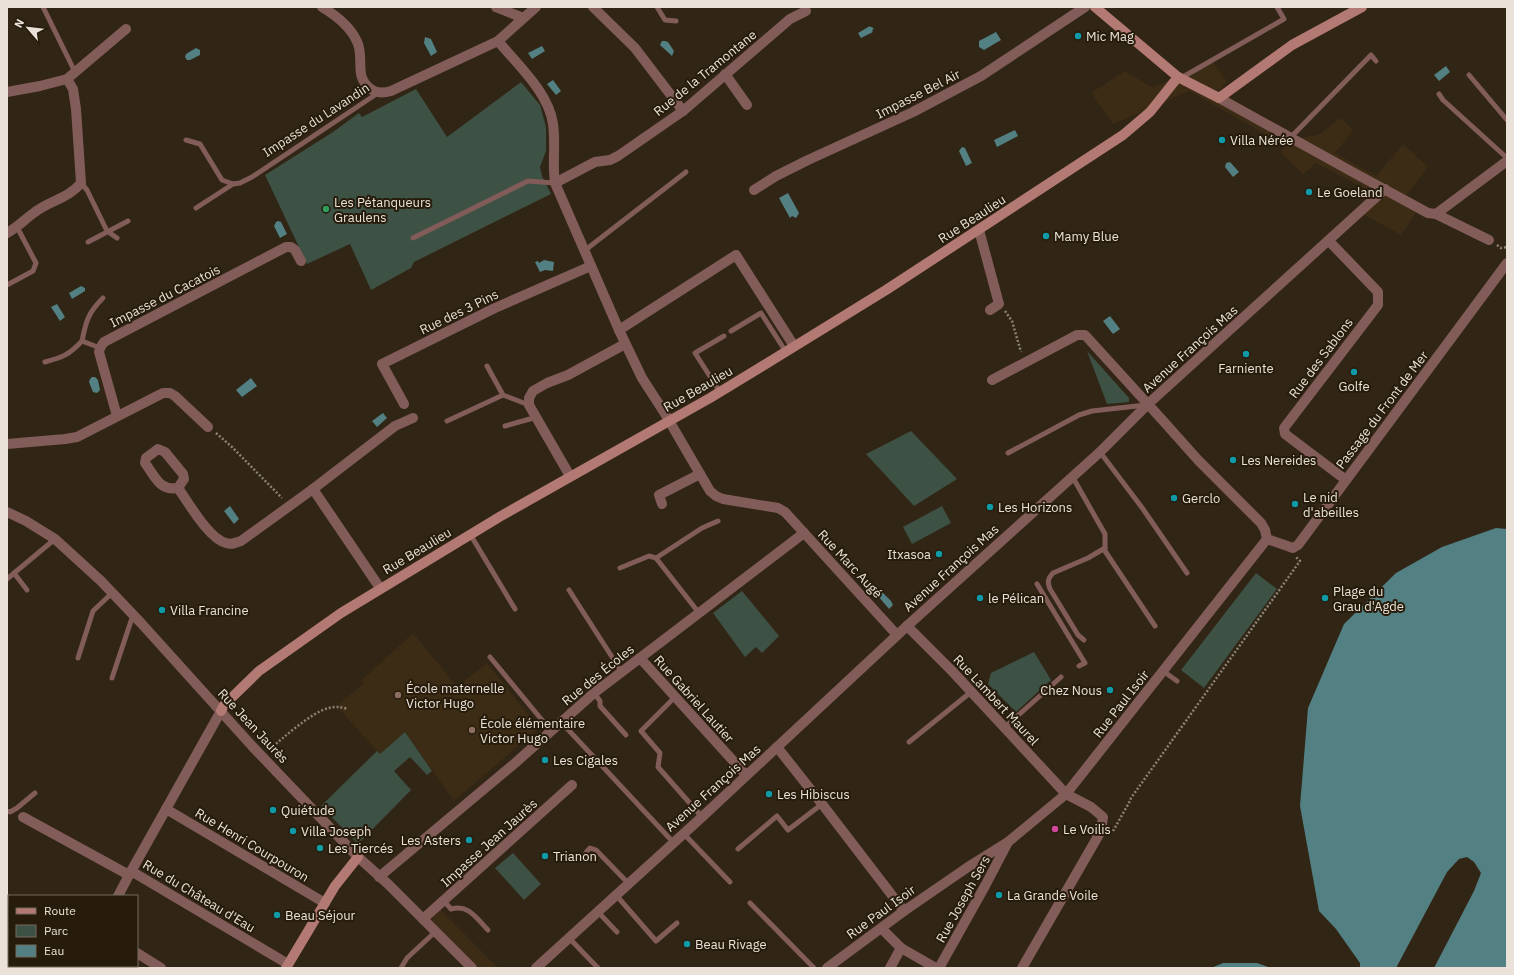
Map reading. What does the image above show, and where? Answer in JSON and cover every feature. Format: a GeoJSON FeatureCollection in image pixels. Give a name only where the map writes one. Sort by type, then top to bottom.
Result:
{"type":"FeatureCollection","features":[{"type":"Feature","properties":{"kind":"street"},"geometry":{"type":"LineString","coordinates":[[322,7],[340,19],[355,38],[360,50],[362,81],[369,88],[378,93]]}},
{"type":"Feature","properties":{"kind":"street"},"geometry":{"type":"LineString","coordinates":[[496,7],[524,18]]}},
{"type":"Feature","properties":{"kind":"street","name":"Impasse du Lavandin"},"geometry":{"type":"LineString","coordinates":[[378,93],[391,91],[498,41],[536,7]]}},
{"type":"Feature","properties":{"kind":"street"},"geometry":{"type":"LineString","coordinates":[[594,7],[635,48],[683,111]]}},
{"type":"Feature","properties":{"kind":"street","name":"Impasse Bel Air"},"geometry":{"type":"LineString","coordinates":[[754,190],[801,164],[913,112],[981,76],[1085,7]]}},
{"type":"Feature","properties":{"kind":"street"},"geometry":{"type":"LineString","coordinates":[[1095,7],[1180,77],[1428,213],[1436,214],[1489,240]]}},
{"type":"Feature","properties":{"kind":"street"},"geometry":{"type":"LineString","coordinates":[[1219,98],[1292,45],[1362,7]]}},
{"type":"Feature","properties":{"kind":"street","name":"Rue de la Tramontane"},"geometry":{"type":"LineString","coordinates":[[555,183],[590,164],[610,160],[618,156],[683,111],[790,19],[806,11]]}},
{"type":"Feature","properties":{"kind":"street"},"geometry":{"type":"LineString","coordinates":[[7,92],[71,75],[126,29]]}},
{"type":"Feature","properties":{"kind":"street"},"geometry":{"type":"LineString","coordinates":[[498,41],[539,90],[545,100],[553,123],[555,183],[625,344],[642,378],[700,474],[659,495],[662,504]]}},
{"type":"Feature","properties":{"kind":"street"},"geometry":{"type":"LineString","coordinates":[[725,74],[747,105]]}},
{"type":"Feature","properties":{"kind":"street"},"geometry":{"type":"LineString","coordinates":[[7,233],[17,227],[36,211],[76,190],[81,183],[76,109],[71,75]]}},
{"type":"Feature","properties":{"kind":"street","name":"Rue Beaulieu"},"geometry":{"type":"LineString","coordinates":[[221,711],[224,705],[259,672],[341,612],[470,534],[720,392],[886,290],[1123,135],[1150,112],[1180,77]]}},
{"type":"Feature","properties":{"kind":"street"},"geometry":{"type":"LineString","coordinates":[[1436,214],[1507,159]]}},
{"type":"Feature","properties":{"kind":"street","name":"Avenue François Mas"},"geometry":{"type":"LineString","coordinates":[[536,968],[702,817],[897,635],[1100,452],[1148,404],[1385,189]]}},
{"type":"Feature","properties":{"kind":"street"},"geometry":{"type":"LineString","coordinates":[[979,230],[999,304],[990,310]]}},
{"type":"Feature","properties":{"kind":"street","name":"Rue des Sablons"},"geometry":{"type":"LineString","coordinates":[[1329,241],[1378,292],[1378,305],[1284,428],[1284,430],[1285,434],[1346,480]]}},
{"type":"Feature","properties":{"kind":"street","name":"Impasse du Cacatois"},"geometry":{"type":"LineString","coordinates":[[100,348],[104,342],[286,247],[291,247],[295,250],[300,262]]}},
{"type":"Feature","properties":{"kind":"street"},"geometry":{"type":"LineString","coordinates":[[619,330],[736,255],[790,349]]}},
{"type":"Feature","properties":{"kind":"street","name":"Passage du Front de Mer"},"geometry":{"type":"LineString","coordinates":[[1295,547],[1507,263]]}},
{"type":"Feature","properties":{"kind":"street","name":"Rue des 3 Pins"},"geometry":{"type":"LineString","coordinates":[[404,404],[382,364],[495,308],[591,266]]}},
{"type":"Feature","properties":{"kind":"street"},"geometry":{"type":"LineString","coordinates":[[992,380],[1077,335],[1085,335],[1198,460],[1261,522],[1266,530],[1267,539],[1293,548],[1295,547]]}},
{"type":"Feature","properties":{"kind":"street"},"geometry":{"type":"LineString","coordinates":[[570,476],[529,405],[529,398],[533,391],[547,383],[568,375],[625,344]]}},
{"type":"Feature","properties":{"kind":"street"},"geometry":{"type":"LineString","coordinates":[[100,348],[99,352],[117,416]]}},
{"type":"Feature","properties":{"kind":"street"},"geometry":{"type":"LineString","coordinates":[[7,444],[77,437],[163,394],[170,393],[208,426]]}},
{"type":"Feature","properties":{"kind":"street"},"geometry":{"type":"LineString","coordinates":[[178,488],[209,532],[226,544],[234,544],[241,541],[313,489],[395,426],[413,418]]}},
{"type":"Feature","properties":{"kind":"street","name":"Rue Marc Augé"},"geometry":{"type":"LineString","coordinates":[[700,474],[710,491],[716,496],[723,499],[758,506],[778,508],[785,512],[897,635]]}},
{"type":"Feature","properties":{"kind":"street"},"geometry":{"type":"LineString","coordinates":[[313,489],[380,588]]}},
{"type":"Feature","properties":{"kind":"street","name":"Rue Jean Jaurès"},"geometry":{"type":"LineString","coordinates":[[7,512],[26,521],[55,539],[84,564],[112,592],[262,756],[358,857],[424,919],[435,932],[472,968]]}},
{"type":"Feature","properties":{"kind":"street","name":"Rue des Écoles"},"geometry":{"type":"LineString","coordinates":[[379,877],[621,671],[804,533]]}},
{"type":"Feature","properties":{"kind":"street","name":"Rue Paul Isoir"},"geometry":{"type":"LineString","coordinates":[[827,968],[882,929],[904,911],[968,867],[1008,842],[1066,794],[1267,539]]}},
{"type":"Feature","properties":{"kind":"street","name":"Rue Lambert Maurel"},"geometry":{"type":"LineString","coordinates":[[907,626],[1066,794],[1091,807],[1103,817],[1101,831],[1022,968]]}},
{"type":"Feature","properties":{"kind":"street","name":"Rue Gabriel Lautier"},"geometry":{"type":"LineString","coordinates":[[640,658],[746,775]]}},
{"type":"Feature","properties":{"kind":"street","name":"Rue du Château d'Eau"},"geometry":{"type":"LineString","coordinates":[[221,711],[130,873],[287,966]]}},
{"type":"Feature","properties":{"kind":"street"},"geometry":{"type":"LineString","coordinates":[[777,747],[904,911]]}},
{"type":"Feature","properties":{"kind":"street","name":"Impasse Jean Jaurès"},"geometry":{"type":"LineString","coordinates":[[424,919],[572,785]]}},
{"type":"Feature","properties":{"kind":"street","name":"Rue Henri Courpouron"},"geometry":{"type":"LineString","coordinates":[[166,809],[324,903]]}},
{"type":"Feature","properties":{"kind":"street"},"geometry":{"type":"LineString","coordinates":[[23,818],[130,873],[119,895]]}},
{"type":"Feature","properties":{"kind":"street","name":"Rue Joseph Sers"},"geometry":{"type":"LineString","coordinates":[[939,968],[1008,842]]}},
{"type":"Feature","properties":{"kind":"street"},"geometry":{"type":"LineString","coordinates":[[287,966],[335,886],[358,857]]}},
{"type":"Feature","properties":{"kind":"street"},"geometry":{"type":"LineString","coordinates":[[882,929],[901,948],[936,968]]}},
{"type":"Feature","properties":{"kind":"street"},"geometry":{"type":"LineString","coordinates":[[890,968],[901,948]]}},
{"type":"Feature","properties":{"kind":"street"},"geometry":{"type":"LineString","coordinates":[[138,954],[161,968]]}},
{"type":"Feature","properties":{"kind":"lane"},"geometry":{"type":"LineString","coordinates":[[44,7],[71,75]]}},
{"type":"Feature","properties":{"kind":"lane"},"geometry":{"type":"LineString","coordinates":[[657,7],[666,20],[676,21]]}},
{"type":"Feature","properties":{"kind":"lane"},"geometry":{"type":"LineString","coordinates":[[1180,77],[1284,19],[1277,7]]}},
{"type":"Feature","properties":{"kind":"lane"},"geometry":{"type":"LineString","coordinates":[[1290,138],[1371,55],[1376,61]]}},
{"type":"Feature","properties":{"kind":"lane"},"geometry":{"type":"LineString","coordinates":[[1469,75],[1507,120]]}},
{"type":"Feature","properties":{"kind":"lane","name":"Impasse du Lavandin"},"geometry":{"type":"LineString","coordinates":[[196,208],[233,184],[240,183],[252,177],[378,93]]}},
{"type":"Feature","properties":{"kind":"lane"},"geometry":{"type":"LineString","coordinates":[[1439,94],[1443,100],[1507,159]]}},
{"type":"Feature","properties":{"kind":"lane"},"geometry":{"type":"LineString","coordinates":[[186,140],[200,144],[222,180],[233,184]]}},
{"type":"Feature","properties":{"kind":"lane"},"geometry":{"type":"LineString","coordinates":[[584,250],[686,172]]}},
{"type":"Feature","properties":{"kind":"lane"},"geometry":{"type":"LineString","coordinates":[[413,238],[528,181],[555,183]]}},
{"type":"Feature","properties":{"kind":"lane"},"geometry":{"type":"LineString","coordinates":[[81,183],[87,190],[107,231],[117,238]]}},
{"type":"Feature","properties":{"kind":"lane"},"geometry":{"type":"LineString","coordinates":[[88,242],[128,221]]}},
{"type":"Feature","properties":{"kind":"lane"},"geometry":{"type":"LineString","coordinates":[[7,285],[33,271],[36,263],[17,227]]}},
{"type":"Feature","properties":{"kind":"lane"},"geometry":{"type":"LineString","coordinates":[[45,362],[65,356],[75,349],[82,341],[85,325],[92,309],[103,298]]}},
{"type":"Feature","properties":{"kind":"lane"},"geometry":{"type":"LineString","coordinates":[[731,331],[761,314],[790,349]]}},
{"type":"Feature","properties":{"kind":"lane"},"geometry":{"type":"LineString","coordinates":[[720,392],[695,353],[724,336]]}},
{"type":"Feature","properties":{"kind":"lane"},"geometry":{"type":"LineString","coordinates":[[82,341],[100,348]]}},
{"type":"Feature","properties":{"kind":"lane"},"geometry":{"type":"LineString","coordinates":[[488,366],[503,395],[529,405]]}},
{"type":"Feature","properties":{"kind":"lane"},"geometry":{"type":"LineString","coordinates":[[447,421],[503,395]]}},
{"type":"Feature","properties":{"kind":"lane"},"geometry":{"type":"LineString","coordinates":[[1008,453],[1079,415],[1107,408],[1148,404]]}},
{"type":"Feature","properties":{"kind":"lane"},"geometry":{"type":"LineString","coordinates":[[505,426],[537,417]]}},
{"type":"Feature","properties":{"kind":"lane"},"geometry":{"type":"LineString","coordinates":[[1100,452],[1143,509],[1187,572]]}},
{"type":"Feature","properties":{"kind":"lane"},"geometry":{"type":"LineString","coordinates":[[1072,476],[1105,534],[1105,551],[1155,626]]}},
{"type":"Feature","properties":{"kind":"lane"},"geometry":{"type":"LineString","coordinates":[[656,558],[702,528],[718,521]]}},
{"type":"Feature","properties":{"kind":"lane"},"geometry":{"type":"LineString","coordinates":[[470,534],[515,609]]}},
{"type":"Feature","properties":{"kind":"lane"},"geometry":{"type":"LineString","coordinates":[[7,579],[55,539]]}},
{"type":"Feature","properties":{"kind":"lane"},"geometry":{"type":"LineString","coordinates":[[1084,640],[1078,635],[1058,602],[1050,588],[1048,580],[1050,576],[1057,571],[1088,558],[1105,548]]}},
{"type":"Feature","properties":{"kind":"lane"},"geometry":{"type":"LineString","coordinates":[[620,568],[649,556],[656,558],[699,613]]}},
{"type":"Feature","properties":{"kind":"lane"},"geometry":{"type":"LineString","coordinates":[[14,574],[27,590]]}},
{"type":"Feature","properties":{"kind":"lane"},"geometry":{"type":"LineString","coordinates":[[1037,584],[1084,663],[1079,666]]}},
{"type":"Feature","properties":{"kind":"lane"},"geometry":{"type":"LineString","coordinates":[[569,590],[621,671]]}},
{"type":"Feature","properties":{"kind":"lane"},"geometry":{"type":"LineString","coordinates":[[78,658],[93,611],[112,592]]}},
{"type":"Feature","properties":{"kind":"lane"},"geometry":{"type":"LineString","coordinates":[[112,678],[133,615]]}},
{"type":"Feature","properties":{"kind":"lane"},"geometry":{"type":"LineString","coordinates":[[490,657],[551,730]]}},
{"type":"Feature","properties":{"kind":"lane"},"geometry":{"type":"LineString","coordinates":[[1163,671],[1177,681]]}},
{"type":"Feature","properties":{"kind":"lane"},"geometry":{"type":"LineString","coordinates":[[1004,728],[1061,677]]}},
{"type":"Feature","properties":{"kind":"lane"},"geometry":{"type":"LineString","coordinates":[[909,742],[971,692]]}},
{"type":"Feature","properties":{"kind":"lane"},"geometry":{"type":"LineString","coordinates":[[594,693],[600,701],[600,706],[626,735]]}},
{"type":"Feature","properties":{"kind":"lane"},"geometry":{"type":"LineString","coordinates":[[675,697],[641,732],[660,753],[658,767],[702,817]]}},
{"type":"Feature","properties":{"kind":"lane"},"geometry":{"type":"LineString","coordinates":[[561,722],[673,842]]}},
{"type":"Feature","properties":{"kind":"lane"},"geometry":{"type":"LineString","coordinates":[[7,811],[10,812],[17,808],[35,792]]}},
{"type":"Feature","properties":{"kind":"lane"},"geometry":{"type":"LineString","coordinates":[[738,849],[777,816],[788,830],[822,804]]}},
{"type":"Feature","properties":{"kind":"lane"},"geometry":{"type":"LineString","coordinates":[[683,833],[730,882]]}},
{"type":"Feature","properties":{"kind":"lane"},"geometry":{"type":"LineString","coordinates":[[584,856],[590,848],[596,850],[629,884]]}},
{"type":"Feature","properties":{"kind":"lane"},"geometry":{"type":"LineString","coordinates":[[616,895],[656,941],[677,923]]}},
{"type":"Feature","properties":{"kind":"lane"},"geometry":{"type":"LineString","coordinates":[[444,901],[452,909],[458,907],[466,908],[488,930]]}},
{"type":"Feature","properties":{"kind":"lane"},"geometry":{"type":"LineString","coordinates":[[750,903],[814,968]]}},
{"type":"Feature","properties":{"kind":"lane"},"geometry":{"type":"LineString","coordinates":[[598,912],[617,932]]}},
{"type":"Feature","properties":{"kind":"lane"},"geometry":{"type":"LineString","coordinates":[[401,968],[407,958],[435,932]]}},
{"type":"Feature","properties":{"kind":"lane"},"geometry":{"type":"LineString","coordinates":[[570,938],[598,968]]}},
{"type":"Feature","properties":{"kind":"path"},"geometry":{"type":"LineString","coordinates":[[1501,248],[1507,247]]}},
{"type":"Feature","properties":{"kind":"path"},"geometry":{"type":"LineString","coordinates":[[999,304],[1012,321],[1024,362]]}},
{"type":"Feature","properties":{"kind":"path"},"geometry":{"type":"LineString","coordinates":[[208,426],[232,447],[289,506]]}},
{"type":"Feature","properties":{"kind":"path"},"geometry":{"type":"LineString","coordinates":[[1109,837],[1130,801],[1130,798],[1300,561],[1294,554],[1295,547]]}},
{"type":"Feature","properties":{"kind":"path"},"geometry":{"type":"LineString","coordinates":[[262,756],[306,720],[327,708],[338,707],[348,709]]}},
{"type":"Feature","properties":{"kind":"shaded area"},"geometry":{"type":"Polygon","coordinates":[[[1211,60],[1227,81],[1219,91],[1300,138],[1318,135],[1341,118],[1353,130],[1335,153],[1376,176],[1403,144],[1428,167],[1402,201],[1418,210],[1401,235],[1356,210],[1371,192],[1316,163],[1303,174],[1281,153],[1285,145],[1189,91],[1113,124],[1091,93],[1125,71],[1153,88],[1211,60]]]}},
{"type":"Feature","properties":{"kind":"shaded area"},"geometry":{"type":"Polygon","coordinates":[[[413,633],[457,687],[487,663],[539,728],[454,801],[405,732],[380,754],[339,709],[339,704],[363,684],[361,681],[413,633]]]}},
{"type":"Feature","properties":{"kind":"shaded area"},"geometry":{"type":"Polygon","coordinates":[[[441,910],[498,968],[478,968],[430,921],[441,910]]]}},
{"type":"Feature","properties":{"kind":"green space"},"geometry":{"type":"Polygon","coordinates":[[[521,82],[540,105],[546,127],[546,151],[540,167],[542,176],[551,194],[414,262],[411,268],[371,290],[350,244],[307,264],[265,175],[333,132],[359,113],[362,117],[416,89],[447,137],[521,82]]]}},
{"type":"Feature","properties":{"kind":"green space"},"geometry":{"type":"Polygon","coordinates":[[[1087,351],[1129,398],[1129,402],[1107,404],[1087,351]]]}},
{"type":"Feature","properties":{"kind":"green space"},"geometry":{"type":"Polygon","coordinates":[[[911,431],[957,479],[914,506],[866,454],[911,431]]]}},
{"type":"Feature","properties":{"kind":"green space"},"geometry":{"type":"Polygon","coordinates":[[[942,506],[951,523],[912,544],[903,527],[942,506]]]}},
{"type":"Feature","properties":{"kind":"green space"},"geometry":{"type":"Polygon","coordinates":[[[1256,573],[1277,589],[1204,688],[1181,670],[1256,573]]]}},
{"type":"Feature","properties":{"kind":"green space"},"geometry":{"type":"Polygon","coordinates":[[[742,591],[779,636],[762,653],[756,647],[745,657],[713,613],[742,591]]]}},
{"type":"Feature","properties":{"kind":"green space"},"geometry":{"type":"Polygon","coordinates":[[[1034,652],[1051,680],[1016,712],[988,684],[991,673],[1034,652]]]}},
{"type":"Feature","properties":{"kind":"green space"},"geometry":{"type":"Polygon","coordinates":[[[405,732],[432,771],[427,775],[410,757],[394,771],[411,790],[358,844],[321,806],[377,751],[380,754],[405,732]]]}},
{"type":"Feature","properties":{"kind":"green space"},"geometry":{"type":"Polygon","coordinates":[[[513,853],[541,884],[524,900],[495,868],[513,853]]]}},
{"type":"Feature","properties":{"kind":"water"},"geometry":{"type":"Polygon","coordinates":[[[870,26],[874,29],[872,30],[873,32],[861,38],[858,33],[870,26]]]}},
{"type":"Feature","properties":{"kind":"water"},"geometry":{"type":"Polygon","coordinates":[[[996,32],[1001,40],[984,50],[979,47],[979,41],[996,32]]]}},
{"type":"Feature","properties":{"kind":"water"},"geometry":{"type":"Polygon","coordinates":[[[425,37],[431,39],[437,52],[431,56],[424,43],[425,37]]]}},
{"type":"Feature","properties":{"kind":"water"},"geometry":{"type":"Polygon","coordinates":[[[662,41],[668,42],[674,51],[672,56],[660,45],[662,41]]]}},
{"type":"Feature","properties":{"kind":"water"},"geometry":{"type":"Polygon","coordinates":[[[542,46],[545,51],[532,59],[528,53],[542,46]]]}},
{"type":"Feature","properties":{"kind":"water"},"geometry":{"type":"Polygon","coordinates":[[[196,48],[200,50],[200,55],[187,60],[185,57],[186,54],[196,48]]]}},
{"type":"Feature","properties":{"kind":"water"},"geometry":{"type":"Polygon","coordinates":[[[1446,66],[1450,72],[1439,81],[1434,75],[1446,66]]]}},
{"type":"Feature","properties":{"kind":"water"},"geometry":{"type":"Polygon","coordinates":[[[553,80],[561,91],[556,95],[547,84],[553,80]]]}},
{"type":"Feature","properties":{"kind":"water"},"geometry":{"type":"Polygon","coordinates":[[[1015,130],[1018,136],[997,147],[994,140],[1015,130]]]}},
{"type":"Feature","properties":{"kind":"water"},"geometry":{"type":"Polygon","coordinates":[[[962,147],[965,148],[972,163],[966,166],[959,151],[962,147]]]}},
{"type":"Feature","properties":{"kind":"water"},"geometry":{"type":"Polygon","coordinates":[[[1230,162],[1239,172],[1233,177],[1225,167],[1226,163],[1230,162]]]}},
{"type":"Feature","properties":{"kind":"water"},"geometry":{"type":"Polygon","coordinates":[[[788,193],[799,213],[796,218],[792,216],[790,218],[779,198],[788,193]]]}},
{"type":"Feature","properties":{"kind":"water"},"geometry":{"type":"Polygon","coordinates":[[[278,221],[281,222],[287,234],[280,238],[274,226],[278,221]]]}},
{"type":"Feature","properties":{"kind":"water"},"geometry":{"type":"Polygon","coordinates":[[[544,260],[554,262],[553,271],[545,270],[540,272],[535,262],[538,261],[539,263],[544,260]]]}},
{"type":"Feature","properties":{"kind":"water"},"geometry":{"type":"Polygon","coordinates":[[[81,286],[85,288],[85,291],[72,299],[69,293],[81,286]]]}},
{"type":"Feature","properties":{"kind":"water"},"geometry":{"type":"Polygon","coordinates":[[[57,304],[65,317],[60,321],[51,307],[57,304]]]}},
{"type":"Feature","properties":{"kind":"water"},"geometry":{"type":"Polygon","coordinates":[[[1110,316],[1120,329],[1113,334],[1103,321],[1110,316]]]}},
{"type":"Feature","properties":{"kind":"water"},"geometry":{"type":"Polygon","coordinates":[[[92,377],[95,377],[98,380],[100,390],[97,393],[93,392],[89,382],[92,377]]]}},
{"type":"Feature","properties":{"kind":"water"},"geometry":{"type":"Polygon","coordinates":[[[251,378],[257,386],[242,397],[236,390],[251,378]]]}},
{"type":"Feature","properties":{"kind":"water"},"geometry":{"type":"Polygon","coordinates":[[[383,413],[387,418],[377,427],[372,421],[383,413]]]}},
{"type":"Feature","properties":{"kind":"water"},"geometry":{"type":"Polygon","coordinates":[[[230,506],[239,519],[234,524],[224,511],[230,506]]]}},
{"type":"Feature","properties":{"kind":"water"},"geometry":{"type":"Polygon","coordinates":[[[1496,528],[1507,529],[1507,968],[1360,968],[1360,963],[1336,929],[1319,911],[1300,806],[1308,708],[1344,624],[1396,573],[1442,547],[1496,528]]]}},
{"type":"Feature","properties":{"kind":"water"},"geometry":{"type":"Polygon","coordinates":[[[882,592],[893,605],[889,609],[878,596],[882,592]]]}},
{"type":"Feature","properties":{"kind":"water"},"geometry":{"type":"Polygon","coordinates":[[[1223,963],[1257,963],[1271,968],[1211,968],[1223,963]]]}},
{"type":"Feature","properties":{"kind":"pier"},"geometry":{"type":"Polygon","coordinates":[[[1467,857],[1474,862],[1481,873],[1474,891],[1434,968],[1396,968],[1447,872],[1459,859],[1467,857]]]}},
{"type":"Feature","properties":{"kind":"place","name":"Mic Mag"},"geometry":{"type":"Point","coordinates":[1078,36]}},
{"type":"Feature","properties":{"kind":"place","name":"Villa Nérée"},"geometry":{"type":"Point","coordinates":[1222,140]}},
{"type":"Feature","properties":{"kind":"place","name":"Le Goeland"},"geometry":{"type":"Point","coordinates":[1309,192]}},
{"type":"Feature","properties":{"kind":"place","name":"Les Pétanqueurs Graulens"},"geometry":{"type":"Point","coordinates":[326,209]}},
{"type":"Feature","properties":{"kind":"place","name":"Mamy Blue"},"geometry":{"type":"Point","coordinates":[1046,236]}},
{"type":"Feature","properties":{"kind":"place","name":"Farniente"},"geometry":{"type":"Point","coordinates":[1246,354]}},
{"type":"Feature","properties":{"kind":"place","name":"Golfe"},"geometry":{"type":"Point","coordinates":[1354,372]}},
{"type":"Feature","properties":{"kind":"place","name":"Les Nereides"},"geometry":{"type":"Point","coordinates":[1233,460]}},
{"type":"Feature","properties":{"kind":"place","name":"Gerclo"},"geometry":{"type":"Point","coordinates":[1174,498]}},
{"type":"Feature","properties":{"kind":"place","name":"Le nid d'abeilles"},"geometry":{"type":"Point","coordinates":[1295,504]}},
{"type":"Feature","properties":{"kind":"place","name":"Les Horizons"},"geometry":{"type":"Point","coordinates":[990,507]}},
{"type":"Feature","properties":{"kind":"place","name":"Itxasoa"},"geometry":{"type":"Point","coordinates":[939,554]}},
{"type":"Feature","properties":{"kind":"place","name":"le Pélican"},"geometry":{"type":"Point","coordinates":[980,598]}},
{"type":"Feature","properties":{"kind":"place","name":"Plage du Grau d'Agde"},"geometry":{"type":"Point","coordinates":[1325,598]}},
{"type":"Feature","properties":{"kind":"place","name":"Villa Francine"},"geometry":{"type":"Point","coordinates":[162,610]}},
{"type":"Feature","properties":{"kind":"place","name":"Chez Nous"},"geometry":{"type":"Point","coordinates":[1110,690]}},
{"type":"Feature","properties":{"kind":"place","name":"École maternelle Victor Hugo"},"geometry":{"type":"Point","coordinates":[398,695]}},
{"type":"Feature","properties":{"kind":"place","name":"École élémentaire Victor Hugo"},"geometry":{"type":"Point","coordinates":[472,730]}},
{"type":"Feature","properties":{"kind":"place","name":"Les Cigales"},"geometry":{"type":"Point","coordinates":[545,760]}},
{"type":"Feature","properties":{"kind":"place","name":"Les Hibiscus"},"geometry":{"type":"Point","coordinates":[769,794]}},
{"type":"Feature","properties":{"kind":"place","name":"Quiétude"},"geometry":{"type":"Point","coordinates":[273,810]}},
{"type":"Feature","properties":{"kind":"place","name":"Le Voilis"},"geometry":{"type":"Point","coordinates":[1055,829]}},
{"type":"Feature","properties":{"kind":"place","name":"Villa Joseph"},"geometry":{"type":"Point","coordinates":[293,831]}},
{"type":"Feature","properties":{"kind":"place","name":"Les Asters"},"geometry":{"type":"Point","coordinates":[469,840]}},
{"type":"Feature","properties":{"kind":"place","name":"Les Tiercés"},"geometry":{"type":"Point","coordinates":[320,848]}},
{"type":"Feature","properties":{"kind":"place","name":"Trianon"},"geometry":{"type":"Point","coordinates":[545,856]}},
{"type":"Feature","properties":{"kind":"place","name":"La Grande Voile"},"geometry":{"type":"Point","coordinates":[999,895]}},
{"type":"Feature","properties":{"kind":"place","name":"Beau Séjour"},"geometry":{"type":"Point","coordinates":[277,915]}},
{"type":"Feature","properties":{"kind":"place","name":"Beau Rivage"},"geometry":{"type":"Point","coordinates":[687,944]}}]}
